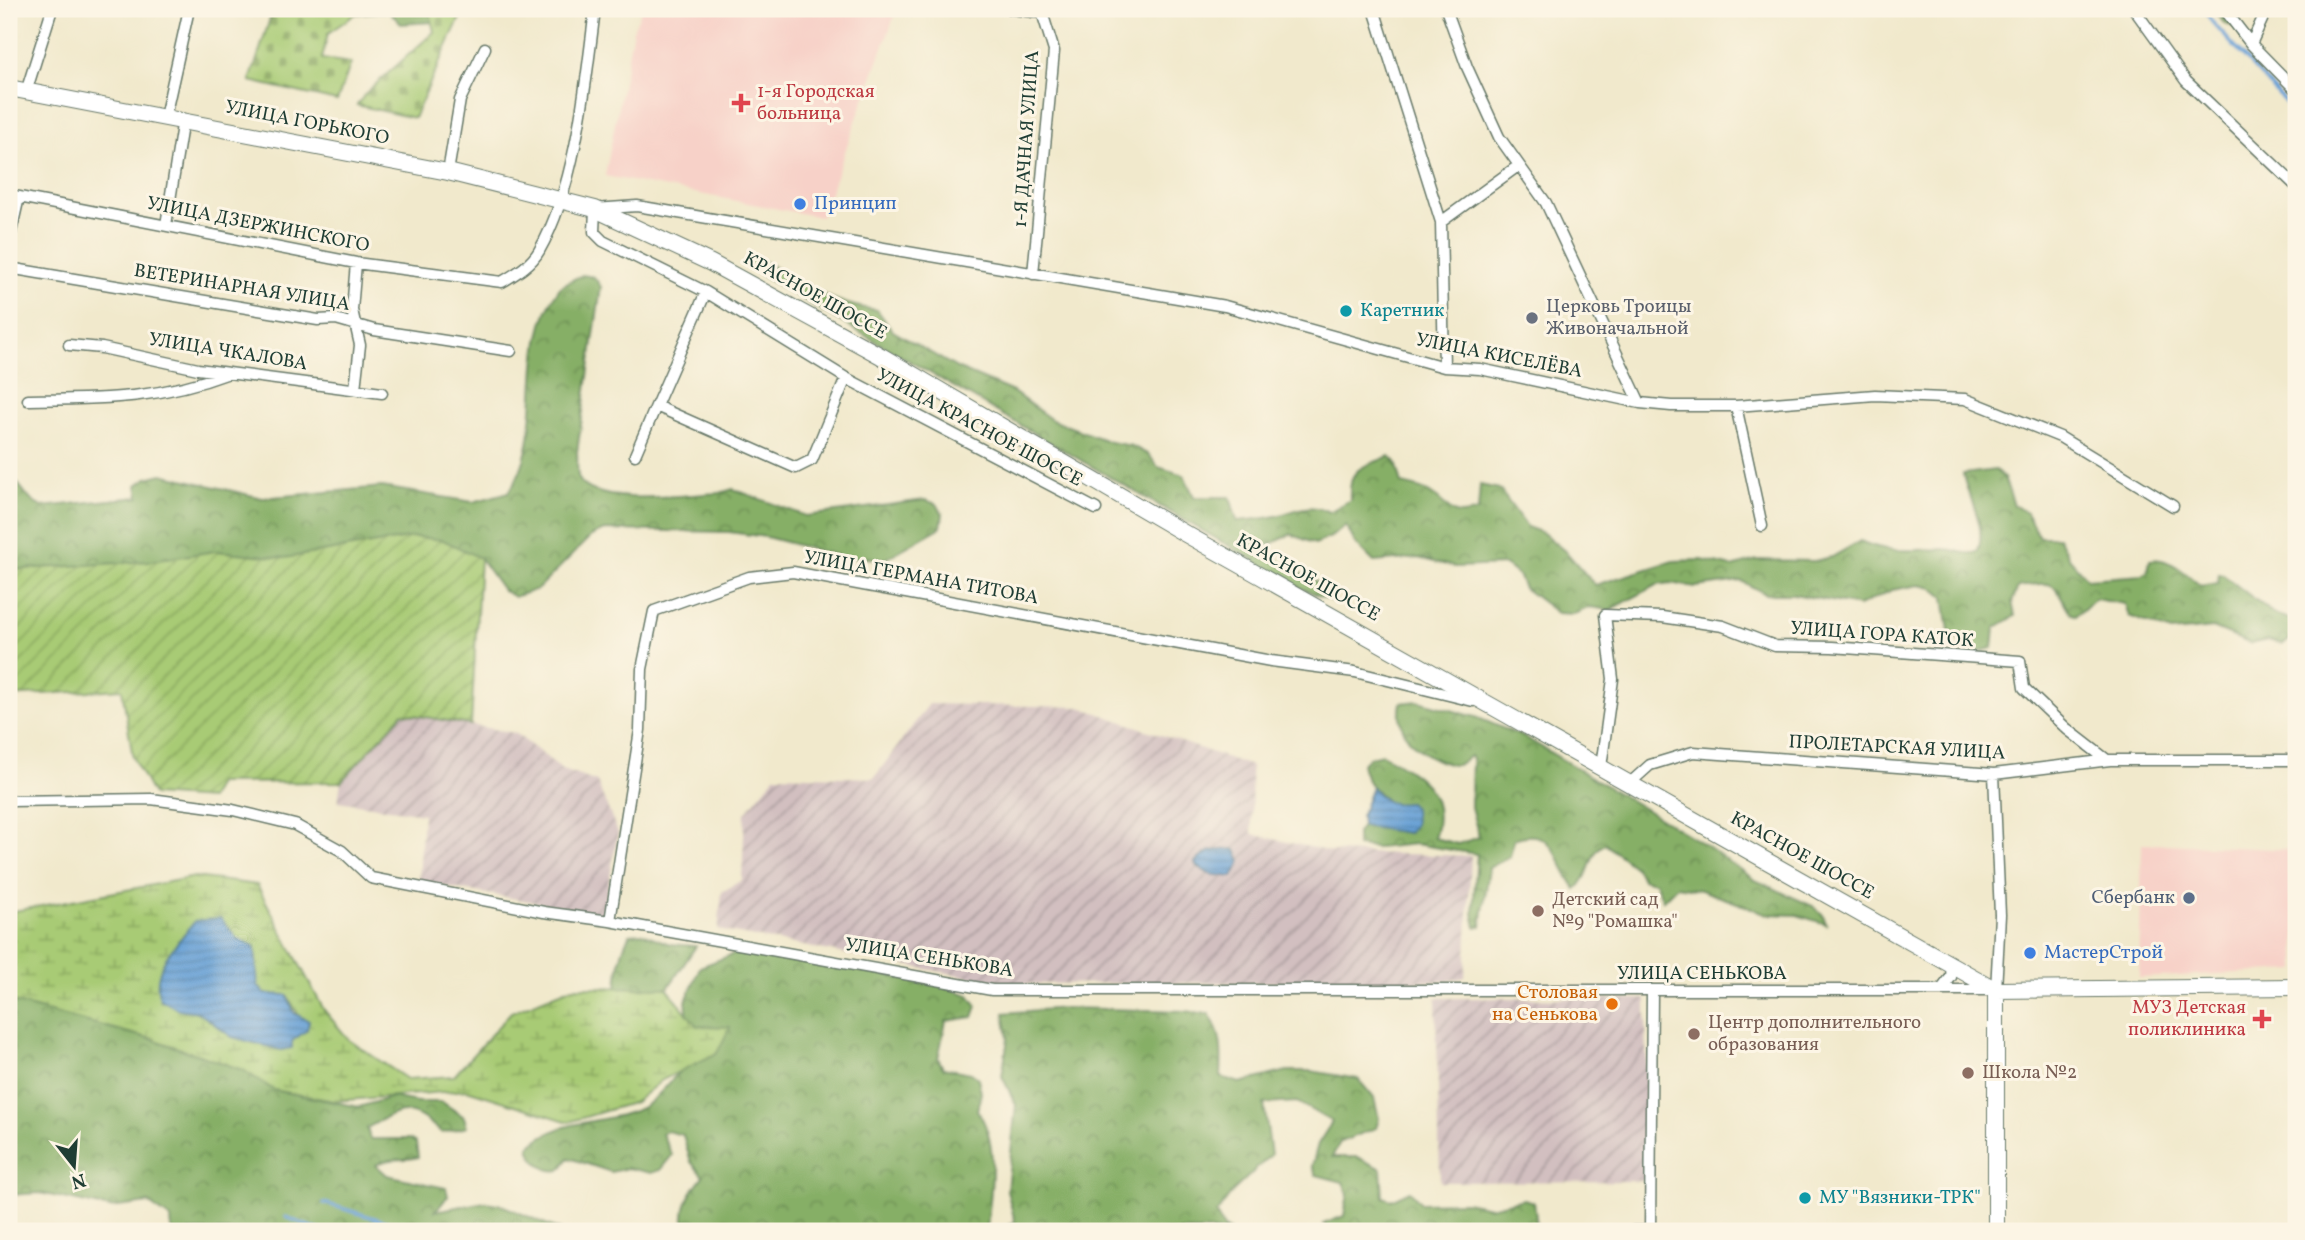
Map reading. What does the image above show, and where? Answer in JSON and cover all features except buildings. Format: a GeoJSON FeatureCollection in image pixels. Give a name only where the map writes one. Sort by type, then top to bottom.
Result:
{"type":"FeatureCollection","features":[{"type":"Feature","properties":{"kind":"main road","name":"УЛИЦА ГОРЬКОГО"},"geometry":{"type":"LineString","coordinates":[[9,88],[183,119],[448,172],[595,209]]}},
{"type":"Feature","properties":{"kind":"main road","name":"КРАСНОЕ ШОССЕ"},"geometry":{"type":"LineString","coordinates":[[595,209],[711,263],[881,356],[1184,533],[1997,990]]}},
{"type":"Feature","properties":{"kind":"main road"},"geometry":{"type":"LineString","coordinates":[[1996,1231],[1997,990],[2296,987]]}},
{"type":"Feature","properties":{"kind":"street"},"geometry":{"type":"LineString","coordinates":[[26,92],[52,9]]}},
{"type":"Feature","properties":{"kind":"street"},"geometry":{"type":"LineString","coordinates":[[165,117],[189,9]]}},
{"type":"Feature","properties":{"kind":"street"},"geometry":{"type":"LineString","coordinates":[[560,200],[579,117],[595,9]]}},
{"type":"Feature","properties":{"kind":"street"},"geometry":{"type":"LineString","coordinates":[[1011,9],[1041,11]]}},
{"type":"Feature","properties":{"kind":"street"},"geometry":{"type":"LineString","coordinates":[[1374,9],[1441,222],[1444,366]]}},
{"type":"Feature","properties":{"kind":"street"},"geometry":{"type":"LineString","coordinates":[[1446,9],[1467,67],[1499,137],[1546,203],[1568,244],[1640,403]]}},
{"type":"Feature","properties":{"kind":"street"},"geometry":{"type":"LineString","coordinates":[[2134,9],[2186,81],[2296,186]]}},
{"type":"Feature","properties":{"kind":"street"},"geometry":{"type":"LineString","coordinates":[[2224,9],[2251,44],[2296,90]]}},
{"type":"Feature","properties":{"kind":"street"},"geometry":{"type":"LineString","coordinates":[[2251,44],[2267,9]]}},
{"type":"Feature","properties":{"kind":"street","name":"1-Я ДАЧНАЯ УЛИЦА"},"geometry":{"type":"LineString","coordinates":[[1033,274],[1054,51],[1041,11]]}},
{"type":"Feature","properties":{"kind":"street"},"geometry":{"type":"LineString","coordinates":[[448,172],[460,100],[485,48]]}},
{"type":"Feature","properties":{"kind":"street"},"geometry":{"type":"LineString","coordinates":[[166,225],[183,119]]}},
{"type":"Feature","properties":{"kind":"street"},"geometry":{"type":"LineString","coordinates":[[1441,222],[1518,166]]}},
{"type":"Feature","properties":{"kind":"street"},"geometry":{"type":"LineString","coordinates":[[9,242],[14,196]]}},
{"type":"Feature","properties":{"kind":"street","name":"УЛИЦА ДЗЕРЖИНСКОГО"},"geometry":{"type":"LineString","coordinates":[[14,196],[356,262],[502,282],[523,269],[539,253],[560,200]]}},
{"type":"Feature","properties":{"kind":"street","name":"УЛИЦА КИСЕЛЁВА"},"geometry":{"type":"LineString","coordinates":[[595,209],[637,206],[1225,306],[1444,366],[1480,369],[1640,403],[1736,406],[1875,395],[1965,399],[2060,436],[2173,506]]}},
{"type":"Feature","properties":{"kind":"street","name":"УЛИЦА КРАСНОЕ ШОССЕ"},"geometry":{"type":"LineString","coordinates":[[595,209],[594,232],[603,241],[706,292],[846,378],[1096,509]]}},
{"type":"Feature","properties":{"kind":"street"},"geometry":{"type":"LineString","coordinates":[[355,389],[360,345],[352,290],[356,262]]}},
{"type":"Feature","properties":{"kind":"street","name":"ВЕТЕРИНАРНАЯ УЛИЦА"},"geometry":{"type":"LineString","coordinates":[[9,268],[318,320],[355,323],[374,330],[511,351]]}},
{"type":"Feature","properties":{"kind":"street"},"geometry":{"type":"LineString","coordinates":[[635,455],[706,292]]}},
{"type":"Feature","properties":{"kind":"street","name":"УЛИЦА ЧКАЛОВА"},"geometry":{"type":"LineString","coordinates":[[69,345],[230,373],[382,393]]}},
{"type":"Feature","properties":{"kind":"street"},"geometry":{"type":"LineString","coordinates":[[28,400],[116,399],[187,389],[230,373]]}},
{"type":"Feature","properties":{"kind":"street","name":"УЛИЦА КРАСНОЕ ШОССЕ"},"geometry":{"type":"LineString","coordinates":[[656,406],[796,468],[812,460],[846,378]]}},
{"type":"Feature","properties":{"kind":"street"},"geometry":{"type":"LineString","coordinates":[[1736,406],[1762,526]]}},
{"type":"Feature","properties":{"kind":"street","name":"УЛИЦА ГЕРМАНА ТИТОВА"},"geometry":{"type":"LineString","coordinates":[[610,922],[640,730],[642,670],[654,611],[749,577],[793,572],[1271,661],[1355,672],[1493,706]]}},
{"type":"Feature","properties":{"kind":"street","name":"УЛИЦА ГОРА КАТОК"},"geometry":{"type":"LineString","coordinates":[[1601,766],[1613,679],[1605,615],[1662,617],[1723,625],[1775,646],[1832,646],[2020,661],[2024,688],[2067,729],[2107,760]]}},
{"type":"Feature","properties":{"kind":"street","name":"ПРОЛЕТАРСКАЯ УЛИЦА"},"geometry":{"type":"LineString","coordinates":[[1630,783],[1650,765],[1693,752],[1994,774],[2107,760],[2296,760]]}},
{"type":"Feature","properties":{"kind":"street"},"geometry":{"type":"LineString","coordinates":[[1994,774],[2000,915],[1997,990]]}},
{"type":"Feature","properties":{"kind":"street","name":"УЛИЦА СЕНЬКОВА"},"geometry":{"type":"LineString","coordinates":[[9,801],[150,799],[233,810],[295,825],[341,851],[371,878],[544,912],[992,990],[1997,990]]}},
{"type":"Feature","properties":{"kind":"street"},"geometry":{"type":"LineString","coordinates":[[1941,990],[1951,977],[1952,965]]}},
{"type":"Feature","properties":{"kind":"street"},"geometry":{"type":"LineString","coordinates":[[1650,1231],[1652,992]]}},
{"type":"Feature","properties":{"kind":"street"},"geometry":{"type":"LineString","coordinates":[[1633,1231],[1691,1231]]}},
{"type":"Feature","properties":{"kind":"shaded area","name":"1-я Городская больница"},"geometry":{"type":"Polygon","coordinates":[[[642,9],[897,9],[821,217],[605,176],[633,30],[642,9]]]}},
{"type":"Feature","properties":{"kind":"shaded area"},"geometry":{"type":"Polygon","coordinates":[[[929,704],[1080,707],[1251,766],[1252,834],[1331,852],[1471,856],[1465,977],[1447,981],[1007,984],[718,930],[722,892],[742,880],[745,813],[776,775],[874,778],[929,704]]]}},
{"type":"Feature","properties":{"kind":"shaded area"},"geometry":{"type":"Polygon","coordinates":[[[403,713],[515,733],[563,770],[597,782],[618,833],[603,914],[419,882],[423,814],[338,801],[341,782],[403,713]]]}},
{"type":"Feature","properties":{"kind":"shaded area"},"geometry":{"type":"Polygon","coordinates":[[[2142,843],[2296,850],[2296,970],[2139,978],[2142,843]]]}},
{"type":"Feature","properties":{"kind":"shaded area"},"geometry":{"type":"Polygon","coordinates":[[[1436,998],[1646,999],[1647,1181],[1440,1182],[1436,998]]]}},
{"type":"Feature","properties":{"kind":"green space"},"geometry":{"type":"Polygon","coordinates":[[[273,9],[363,9],[328,33],[322,59],[351,63],[337,101],[250,81],[273,9]]]}},
{"type":"Feature","properties":{"kind":"green space"},"geometry":{"type":"Polygon","coordinates":[[[352,9],[465,9],[436,22],[401,24],[389,11],[356,14],[352,9]]]}},
{"type":"Feature","properties":{"kind":"green space"},"geometry":{"type":"Polygon","coordinates":[[[429,9],[464,9],[414,118],[357,105],[366,93],[434,32],[429,9]]]}},
{"type":"Feature","properties":{"kind":"green space"},"geometry":{"type":"Polygon","coordinates":[[[2212,9],[2253,9],[2241,16],[2237,27],[2225,24],[2212,9]]]}},
{"type":"Feature","properties":{"kind":"green space"},"geometry":{"type":"Polygon","coordinates":[[[751,257],[832,298],[877,310],[893,331],[957,368],[1013,392],[1052,420],[1110,442],[1132,446],[1149,455],[1158,467],[1184,475],[1194,497],[1230,497],[1237,521],[1271,517],[1309,508],[1329,512],[1350,500],[1354,474],[1365,466],[1390,456],[1396,462],[1402,484],[1427,491],[1455,513],[1478,511],[1480,485],[1499,489],[1527,527],[1543,533],[1567,553],[1595,585],[1673,561],[1702,560],[1732,567],[1757,560],[1814,561],[1832,557],[1860,541],[1891,550],[1944,549],[1977,552],[1980,542],[1979,522],[1963,474],[1995,470],[2004,478],[2014,505],[2026,513],[2039,537],[2058,537],[2069,558],[2087,579],[2143,575],[2148,571],[2150,560],[2164,561],[2178,567],[2201,586],[2218,583],[2219,574],[2223,575],[2274,614],[2296,621],[2296,637],[2283,644],[2267,640],[2251,644],[2213,628],[2171,632],[2129,616],[2125,604],[2095,599],[2076,616],[2068,609],[2056,589],[2040,584],[2018,587],[2012,602],[2015,616],[1995,628],[1993,648],[1973,653],[1949,631],[1944,597],[1933,588],[1919,585],[1892,590],[1859,606],[1793,594],[1766,594],[1741,581],[1696,587],[1670,583],[1657,585],[1610,610],[1590,607],[1574,614],[1557,613],[1524,588],[1518,575],[1505,565],[1455,567],[1418,558],[1374,562],[1355,543],[1346,525],[1331,537],[1315,544],[1291,534],[1267,546],[1278,561],[1327,589],[1334,596],[1332,601],[1283,581],[1255,561],[764,277],[744,262],[751,257]]]}},
{"type":"Feature","properties":{"kind":"green space"},"geometry":{"type":"Polygon","coordinates":[[[582,275],[594,277],[601,287],[577,452],[578,476],[588,488],[603,494],[644,497],[720,493],[733,489],[806,516],[925,500],[937,504],[943,514],[941,527],[885,559],[844,557],[766,537],[729,532],[604,530],[591,536],[538,589],[514,597],[503,590],[480,558],[415,537],[285,558],[216,551],[152,561],[9,570],[9,475],[42,507],[139,497],[137,485],[147,478],[162,474],[262,498],[382,487],[473,502],[509,492],[521,469],[528,444],[535,363],[546,312],[559,289],[582,275]]]}},
{"type":"Feature","properties":{"kind":"green space"},"geometry":{"type":"Polygon","coordinates":[[[415,537],[443,540],[480,558],[471,725],[403,713],[341,782],[218,783],[210,799],[153,795],[133,758],[122,689],[9,696],[9,570],[152,561],[216,551],[285,558],[415,537]]]}},
{"type":"Feature","properties":{"kind":"green space"},"geometry":{"type":"Polygon","coordinates":[[[1418,701],[1476,717],[1526,738],[1705,845],[1755,880],[1815,907],[1823,915],[1826,924],[1797,915],[1768,914],[1701,890],[1677,886],[1663,900],[1655,882],[1643,879],[1635,867],[1605,844],[1596,853],[1585,878],[1576,889],[1547,842],[1539,837],[1528,836],[1514,839],[1510,856],[1489,868],[1481,926],[1476,927],[1473,913],[1477,854],[1415,844],[1377,848],[1357,846],[1357,833],[1362,826],[1408,833],[1395,812],[1371,785],[1362,764],[1370,757],[1382,754],[1418,777],[1434,796],[1438,822],[1434,838],[1458,844],[1479,837],[1471,807],[1472,759],[1470,756],[1460,764],[1452,765],[1431,757],[1415,746],[1404,731],[1400,713],[1401,703],[1418,701]]]}},
{"type":"Feature","properties":{"kind":"green space"},"geometry":{"type":"Polygon","coordinates":[[[195,877],[257,885],[324,1010],[349,1040],[407,1079],[454,1076],[511,1012],[573,987],[667,988],[697,1026],[730,1027],[717,1053],[662,1080],[635,1102],[569,1122],[467,1090],[334,1101],[274,1090],[243,1070],[152,1039],[9,1001],[9,912],[195,877]],[[255,947],[198,1012],[232,1037],[292,1041],[307,1030],[287,995],[265,994],[257,986],[255,947]]]}},
{"type":"Feature","properties":{"kind":"green space"},"geometry":{"type":"Polygon","coordinates":[[[642,933],[670,944],[696,946],[654,1009],[688,1018],[686,1001],[700,967],[736,953],[851,969],[943,986],[969,995],[977,1006],[973,1017],[946,1021],[938,1058],[943,1068],[971,1073],[978,1078],[981,1093],[977,1110],[989,1137],[992,1167],[987,1228],[996,1231],[686,1231],[684,1216],[687,1202],[703,1176],[691,1162],[683,1135],[667,1131],[662,1134],[672,1155],[660,1170],[651,1173],[628,1168],[611,1172],[569,1158],[560,1170],[549,1170],[540,1165],[529,1147],[540,1138],[552,1131],[637,1110],[655,1098],[682,1069],[617,990],[624,947],[630,934],[642,933]]]}},
{"type":"Feature","properties":{"kind":"green space"},"geometry":{"type":"Polygon","coordinates":[[[9,1001],[152,1039],[243,1070],[274,1090],[359,1107],[392,1097],[417,1102],[442,1102],[464,1117],[467,1127],[442,1133],[414,1114],[406,1112],[389,1116],[367,1128],[370,1139],[409,1139],[416,1143],[418,1157],[385,1161],[376,1165],[387,1175],[446,1188],[448,1196],[435,1211],[485,1202],[499,1204],[562,1231],[172,1231],[171,1219],[148,1203],[110,1208],[40,1193],[9,1195],[9,1001]]]}},
{"type":"Feature","properties":{"kind":"green space"},"geometry":{"type":"Polygon","coordinates":[[[1065,1008],[1209,1014],[1219,1037],[1221,1077],[1240,1083],[1287,1071],[1311,1071],[1358,1079],[1374,1098],[1379,1119],[1376,1128],[1340,1142],[1332,1157],[1357,1157],[1381,1169],[1383,1197],[1391,1200],[1410,1191],[1421,1203],[1466,1202],[1490,1207],[1524,1199],[1534,1202],[1537,1225],[1330,1230],[1323,1224],[1344,1216],[1348,1194],[1343,1182],[1316,1175],[1312,1166],[1318,1144],[1332,1122],[1297,1102],[1264,1104],[1271,1155],[1233,1191],[1216,1214],[1224,1228],[1230,1231],[999,1231],[1015,1222],[1007,1190],[1016,1105],[1002,1076],[1008,1038],[1004,1013],[1065,1008]]]}},
{"type":"Feature","properties":{"kind":"water"},"geometry":{"type":"Polygon","coordinates":[[[1372,787],[1387,801],[1409,803],[1414,808],[1415,824],[1408,833],[1362,826],[1361,816],[1372,787]]]}},
{"type":"Feature","properties":{"kind":"water"},"geometry":{"type":"Polygon","coordinates":[[[1236,850],[1241,861],[1233,877],[1209,874],[1196,865],[1195,862],[1210,851],[1236,850]]]}},
{"type":"Feature","properties":{"kind":"water"},"geometry":{"type":"Polygon","coordinates":[[[221,918],[237,938],[255,947],[258,986],[265,994],[287,995],[294,1013],[309,1021],[307,1030],[292,1041],[292,1048],[281,1050],[232,1037],[198,1012],[178,1009],[160,999],[158,977],[174,947],[195,921],[221,918]]]}},
{"type":"Feature","properties":{"kind":"waterway"},"geometry":{"type":"LineString","coordinates":[[2204,9],[2212,22],[2296,114]]}},
{"type":"Feature","properties":{"kind":"waterway"},"geometry":{"type":"LineString","coordinates":[[324,1203],[418,1231]]}},
{"type":"Feature","properties":{"kind":"waterway"},"geometry":{"type":"LineString","coordinates":[[286,1217],[321,1231]]}},
{"type":"Feature","properties":{"kind":"place","name":"1-я Городская больница"},"geometry":{"type":"Point","coordinates":[741,103]}},
{"type":"Feature","properties":{"kind":"place","name":"Принцип"},"geometry":{"type":"Point","coordinates":[800,204]}},
{"type":"Feature","properties":{"kind":"place","name":"Каретник"},"geometry":{"type":"Point","coordinates":[1346,311]}},
{"type":"Feature","properties":{"kind":"place","name":"Церковь Троицы Живоначальной"},"geometry":{"type":"Point","coordinates":[1532,318]}},
{"type":"Feature","properties":{"kind":"place","name":"Сбербанк"},"geometry":{"type":"Point","coordinates":[2189,898]}},
{"type":"Feature","properties":{"kind":"place","name":"Детский сад №9 \"Ромашка\""},"geometry":{"type":"Point","coordinates":[1538,911]}},
{"type":"Feature","properties":{"kind":"place","name":"МастерСтрой"},"geometry":{"type":"Point","coordinates":[2030,953]}},
{"type":"Feature","properties":{"kind":"place","name":"Столовая на Сенькова"},"geometry":{"type":"Point","coordinates":[1612,1004]}},
{"type":"Feature","properties":{"kind":"place","name":"МУЗ Детская поликлиника"},"geometry":{"type":"Point","coordinates":[2262,1019]}},
{"type":"Feature","properties":{"kind":"place","name":"Центр дополнительного образования"},"geometry":{"type":"Point","coordinates":[1694,1034]}},
{"type":"Feature","properties":{"kind":"place","name":"Школа №2"},"geometry":{"type":"Point","coordinates":[1968,1073]}},
{"type":"Feature","properties":{"kind":"place","name":"МУ \"Вязники-ТРК\""},"geometry":{"type":"Point","coordinates":[1805,1198]}}]}
